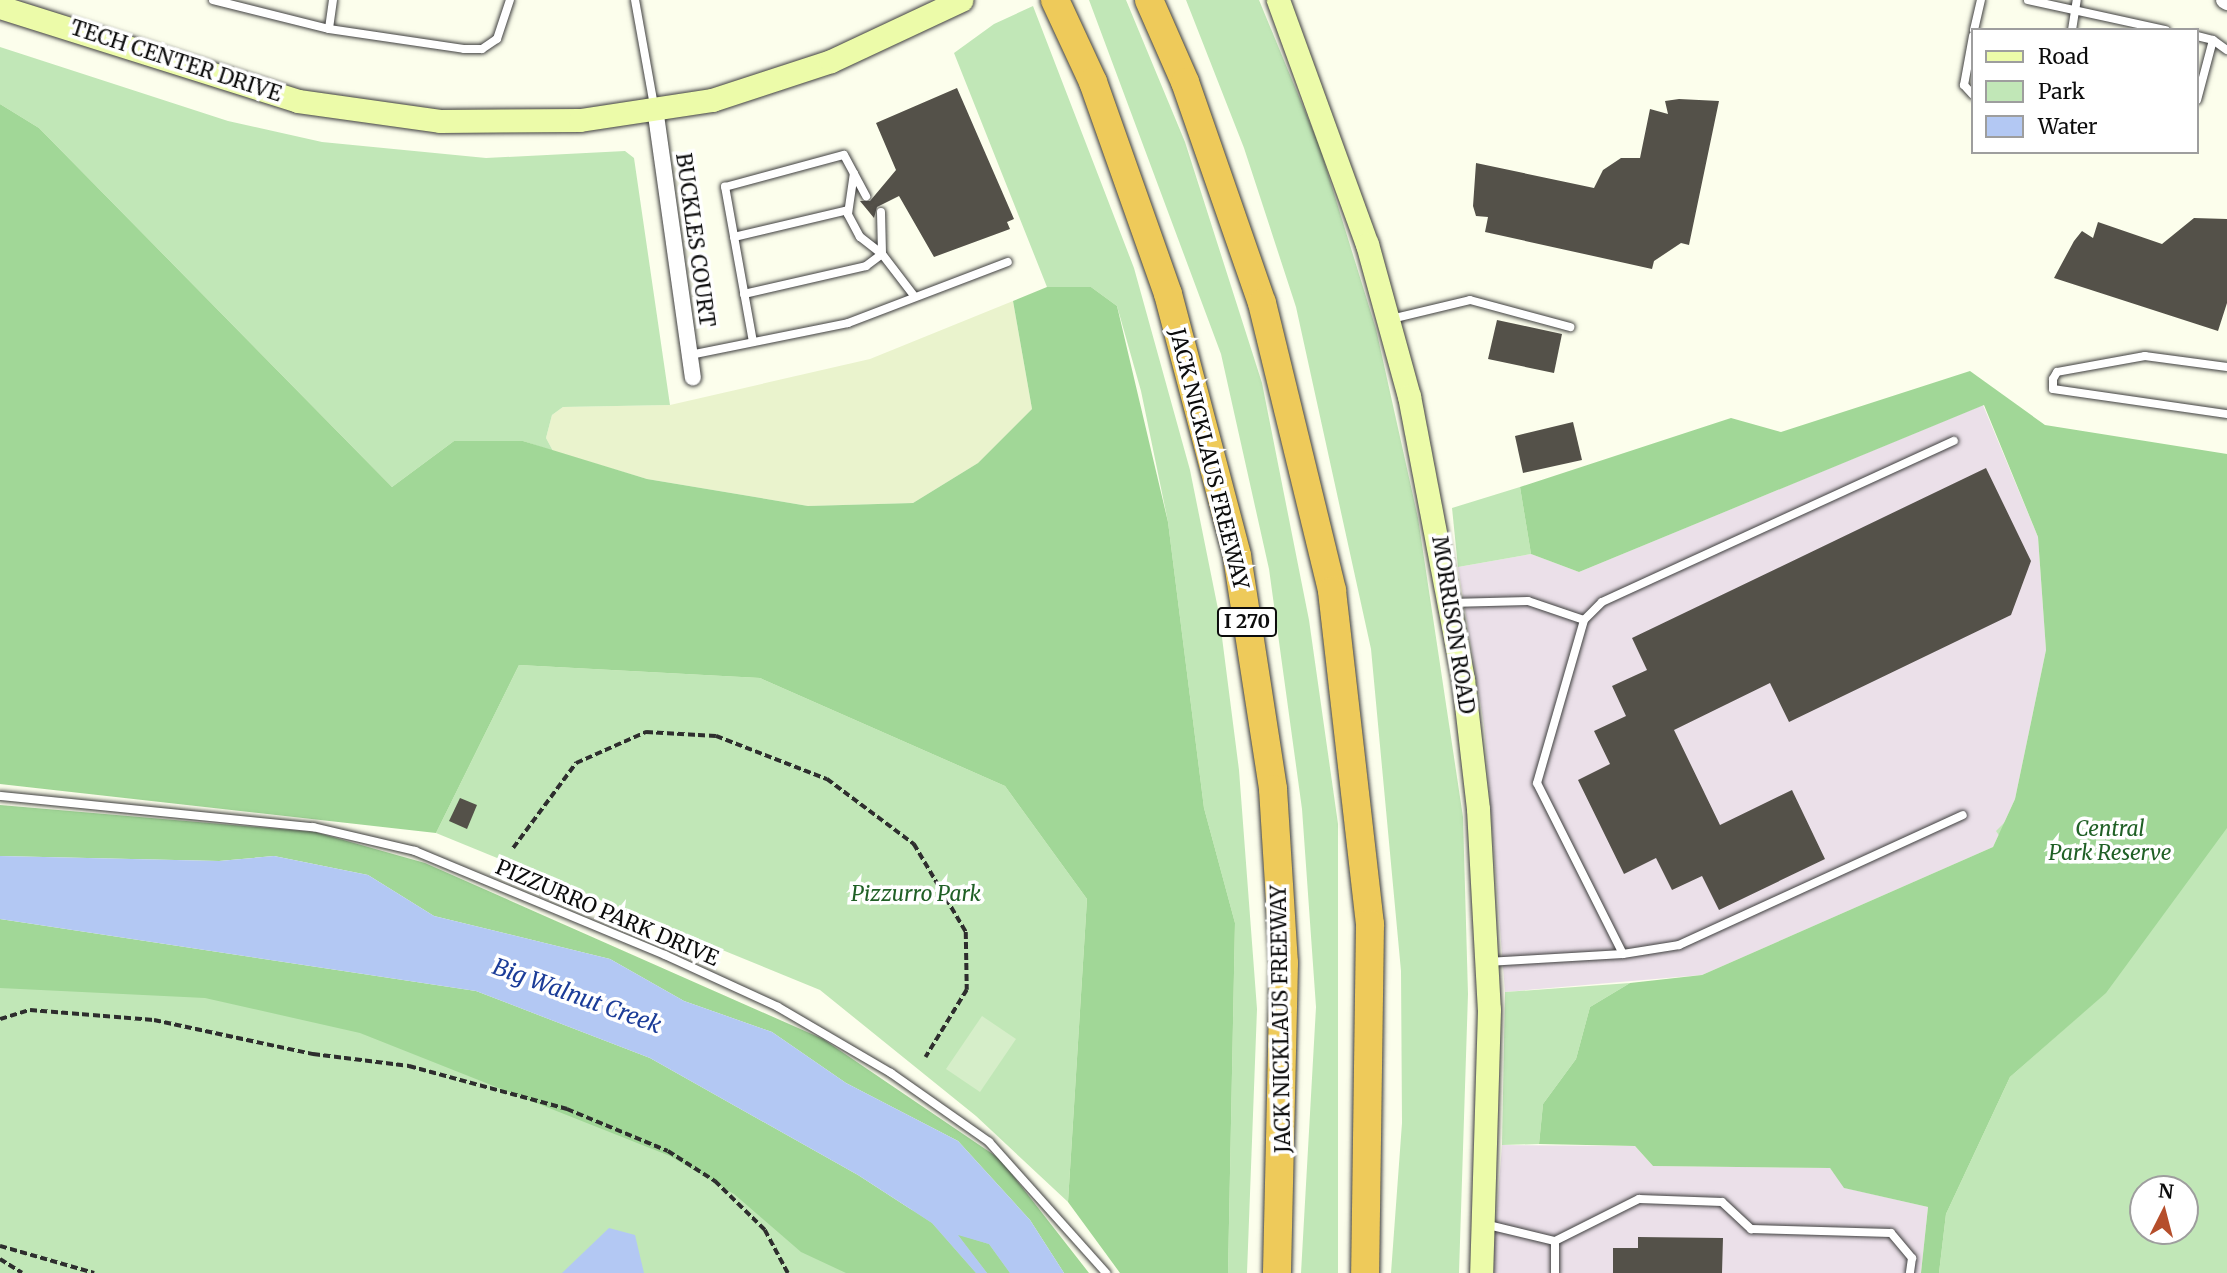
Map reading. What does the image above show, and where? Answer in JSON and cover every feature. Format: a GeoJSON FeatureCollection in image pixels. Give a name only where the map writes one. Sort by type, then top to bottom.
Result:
{"type":"FeatureCollection","features":[{"type":"Feature","properties":{"kind":"highway","name":"JACK NICKLAUS FREEWAY"},"geometry":{"type":"LineString","coordinates":[[1055,0],[1093,82],[1168,294],[1237,556],[1273,789],[1284,963],[1277,1273]]}},
{"type":"Feature","properties":{"kind":"highway"},"geometry":{"type":"LineString","coordinates":[[1149,0],[1185,82],[1262,303],[1332,591],[1370,924],[1365,1273]]}},
{"type":"Feature","properties":{"kind":"street","name":"TECH CENTER DRIVE"},"geometry":{"type":"LineString","coordinates":[[0,7],[298,101],[440,121],[580,120],[712,100],[831,61],[961,0]]}},
{"type":"Feature","properties":{"kind":"street","name":"MORRISON ROAD"},"geometry":{"type":"LineString","coordinates":[[1278,0],[1323,112],[1388,320],[1450,603],[1478,809],[1487,962],[1480,1273]]}},
{"type":"Feature","properties":{"kind":"street","name":"BUCKLES COURT"},"geometry":{"type":"LineString","coordinates":[[655,108],[693,377]]}},
{"type":"Feature","properties":{"kind":"lane"},"geometry":{"type":"LineString","coordinates":[[213,0],[329,29],[482,48],[502,31],[510,0]]}},
{"type":"Feature","properties":{"kind":"lane"},"geometry":{"type":"LineString","coordinates":[[329,29],[333,0]]}},
{"type":"Feature","properties":{"kind":"lane"},"geometry":{"type":"LineString","coordinates":[[635,0],[655,108]]}},
{"type":"Feature","properties":{"kind":"lane"},"geometry":{"type":"LineString","coordinates":[[1975,28],[1980,0]]}},
{"type":"Feature","properties":{"kind":"lane"},"geometry":{"type":"LineString","coordinates":[[2028,0],[2157,28]]}},
{"type":"Feature","properties":{"kind":"lane"},"geometry":{"type":"LineString","coordinates":[[2071,28],[2077,0]]}},
{"type":"Feature","properties":{"kind":"lane"},"geometry":{"type":"LineString","coordinates":[[2199,36],[2213,40],[2227,50]]}},
{"type":"Feature","properties":{"kind":"lane"},"geometry":{"type":"LineString","coordinates":[[2199,87],[2213,40]]}},
{"type":"Feature","properties":{"kind":"lane"},"geometry":{"type":"LineString","coordinates":[[1972,42],[1964,85],[1972,94]]}},
{"type":"Feature","properties":{"kind":"lane"},"geometry":{"type":"LineString","coordinates":[[753,342],[724,187],[844,155],[866,196]]}},
{"type":"Feature","properties":{"kind":"lane"},"geometry":{"type":"LineString","coordinates":[[854,173],[848,210],[860,237],[882,254],[915,297]]}},
{"type":"Feature","properties":{"kind":"lane"},"geometry":{"type":"LineString","coordinates":[[734,237],[848,210]]}},
{"type":"Feature","properties":{"kind":"lane"},"geometry":{"type":"LineString","coordinates":[[881,212],[882,254]]}},
{"type":"Feature","properties":{"kind":"lane"},"geometry":{"type":"LineString","coordinates":[[744,293],[866,266],[882,254]]}},
{"type":"Feature","properties":{"kind":"lane"},"geometry":{"type":"LineString","coordinates":[[690,355],[848,323],[1008,262]]}},
{"type":"Feature","properties":{"kind":"lane"},"geometry":{"type":"LineString","coordinates":[[1388,320],[1470,300],[1570,327]]}},
{"type":"Feature","properties":{"kind":"lane"},"geometry":{"type":"LineString","coordinates":[[2227,367],[2145,356],[2057,372],[2053,379],[2053,389],[2227,414]]}},
{"type":"Feature","properties":{"kind":"lane"},"geometry":{"type":"LineString","coordinates":[[1623,954],[1537,783],[1584,620],[1602,602],[1954,442]]}},
{"type":"Feature","properties":{"kind":"lane"},"geometry":{"type":"LineString","coordinates":[[1450,603],[1528,601],[1584,620]]}},
{"type":"Feature","properties":{"kind":"lane","name":"PIZZURRO PARK DRIVE"},"geometry":{"type":"LineString","coordinates":[[0,796],[313,827],[415,851],[665,955],[778,1007],[891,1073],[989,1142],[1106,1273]]}},
{"type":"Feature","properties":{"kind":"lane"},"geometry":{"type":"LineString","coordinates":[[1487,962],[1623,954],[1679,945],[1963,816]]}},
{"type":"Feature","properties":{"kind":"lane"},"geometry":{"type":"LineString","coordinates":[[1483,1224],[1555,1241],[1639,1199],[1722,1202],[1751,1229],[1891,1233],[1912,1258],[1910,1273]]}},
{"type":"Feature","properties":{"kind":"lane"},"geometry":{"type":"LineString","coordinates":[[1555,1241],[1555,1273]]}},
{"type":"Feature","properties":{"kind":"path"},"geometry":{"type":"LineString","coordinates":[[513,848],[576,763],[646,732],[716,736],[827,779],[914,844],[966,932],[967,990],[926,1057]]}},
{"type":"Feature","properties":{"kind":"path"},"geometry":{"type":"LineString","coordinates":[[0,1019],[30,1010],[154,1020],[313,1054],[409,1066],[566,1109],[668,1151],[715,1181],[765,1230],[788,1273]]}},
{"type":"Feature","properties":{"kind":"path"},"geometry":{"type":"LineString","coordinates":[[0,1246],[94,1273]]}},
{"type":"Feature","properties":{"kind":"path"},"geometry":{"type":"LineString","coordinates":[[0,1259],[22,1273]]}},
{"type":"Feature","properties":{"kind":"shaded area"},"geometry":{"type":"Polygon","coordinates":[[[1983,405],[2038,537],[2046,650],[2015,799],[1993,847],[1702,975],[1505,992],[1484,725],[1458,567],[1531,554],[1579,572],[1983,405]]]}},
{"type":"Feature","properties":{"kind":"shaded area"},"geometry":{"type":"Polygon","coordinates":[[[1502,1145],[1635,1146],[1653,1166],[1830,1168],[1845,1188],[1928,1207],[1921,1273],[1492,1273],[1502,1145]]]}},
{"type":"Feature","properties":{"kind":"green space"},"geometry":{"type":"Polygon","coordinates":[[[1089,0],[1126,0],[1185,142],[1262,383],[1309,620],[1338,824],[1338,1273],[1301,1273],[1316,1007],[1302,809],[1269,569],[1221,354],[1089,0]]]}},
{"type":"Feature","properties":{"kind":"green space"},"geometry":{"type":"Polygon","coordinates":[[[1186,0],[1259,0],[1319,145],[1376,329],[1418,518],[1463,817],[1468,994],[1459,1273],[1391,1273],[1402,1123],[1401,971],[1371,649],[1296,307],[1244,148],[1186,0]]]}},
{"type":"Feature","properties":{"kind":"green space"},"geometry":{"type":"Polygon","coordinates":[[[1033,6],[1134,268],[1190,470],[1219,614],[1239,770],[1257,1009],[1247,1273],[1228,1273],[1235,923],[1204,808],[1168,522],[1141,391],[1117,306],[1091,287],[1047,287],[954,53],[994,24],[1033,6]]]}},
{"type":"Feature","properties":{"kind":"green space"},"geometry":{"type":"Polygon","coordinates":[[[0,47],[228,121],[322,142],[486,158],[625,151],[634,158],[670,405],[563,407],[552,415],[546,438],[553,451],[523,441],[454,441],[392,487],[39,128],[0,104],[0,47]]]}},
{"type":"Feature","properties":{"kind":"green space"},"geometry":{"type":"Polygon","coordinates":[[[0,104],[39,128],[392,487],[454,441],[523,441],[647,479],[808,506],[913,503],[978,463],[1032,409],[1013,301],[1047,287],[1091,287],[1117,306],[1168,522],[1204,808],[1235,923],[1228,1273],[1120,1273],[1068,1202],[1087,899],[1005,786],[760,678],[519,665],[436,833],[0,784],[0,104]]]}},
{"type":"Feature","properties":{"kind":"green space"},"geometry":{"type":"Polygon","coordinates":[[[1013,301],[1032,409],[978,463],[913,503],[808,506],[647,479],[553,451],[546,438],[552,415],[563,407],[670,405],[870,359],[1013,301]]]}},
{"type":"Feature","properties":{"kind":"green space","name":"Central Park Reserve"},"geometry":{"type":"Polygon","coordinates":[[[1970,371],[2045,425],[2227,454],[2227,828],[2106,993],[2010,1077],[1946,1214],[1939,1273],[1921,1273],[1928,1207],[1844,1188],[1830,1168],[1653,1166],[1635,1146],[1539,1144],[1543,1104],[1576,1059],[1590,1007],[1630,983],[1702,975],[1993,847],[2015,799],[2046,650],[2038,537],[1984,405],[1579,572],[1531,554],[1520,487],[1731,418],[1781,432],[1970,371]]]}},
{"type":"Feature","properties":{"kind":"green space"},"geometry":{"type":"Polygon","coordinates":[[[1520,487],[1531,554],[1458,567],[1452,508],[1520,487]]]}},
{"type":"Feature","properties":{"kind":"green space","name":"Central Park Reserve"},"geometry":{"type":"Polygon","coordinates":[[[2227,635],[2227,1273],[1939,1273],[1946,1214],[2010,1077],[2105,993],[1996,831],[2150,677],[2227,635]]]}},
{"type":"Feature","properties":{"kind":"green space","name":"Pizzurro Park"},"geometry":{"type":"Polygon","coordinates":[[[519,665],[760,678],[1005,786],[1087,899],[1068,1202],[976,1116],[820,990],[436,833],[519,665]]]}},
{"type":"Feature","properties":{"kind":"green space"},"geometry":{"type":"Polygon","coordinates":[[[0,805],[315,832],[425,863],[823,1039],[1000,1159],[1089,1273],[1064,1273],[1030,1220],[958,1141],[846,1083],[772,1032],[684,1001],[610,959],[434,916],[368,875],[274,856],[219,861],[0,856],[0,805]]]}},
{"type":"Feature","properties":{"kind":"green space"},"geometry":{"type":"Polygon","coordinates":[[[0,919],[476,991],[650,1058],[858,1175],[932,1223],[976,1273],[846,1273],[801,1252],[734,1194],[670,1156],[360,1033],[205,998],[0,988],[0,919]]]}},
{"type":"Feature","properties":{"kind":"green space"},"geometry":{"type":"Polygon","coordinates":[[[0,937],[272,970],[990,1239],[1019,1273],[0,1273],[0,937]]]}},
{"type":"Feature","properties":{"kind":"green space"},"geometry":{"type":"Polygon","coordinates":[[[1630,983],[1590,1007],[1576,1059],[1543,1104],[1539,1144],[1502,1145],[1505,992],[1630,983]]]}},
{"type":"Feature","properties":{"kind":"green space"},"geometry":{"type":"Polygon","coordinates":[[[982,1016],[1016,1039],[980,1092],[946,1069],[982,1016]]]}},
{"type":"Feature","properties":{"kind":"green space"},"geometry":{"type":"Polygon","coordinates":[[[957,1234],[989,1244],[1010,1273],[987,1273],[957,1234]]]}},
{"type":"Feature","properties":{"kind":"water","name":"Big Walnut Creek"},"geometry":{"type":"Polygon","coordinates":[[[0,856],[219,861],[274,856],[368,875],[434,916],[610,959],[684,1001],[772,1032],[846,1083],[958,1141],[1030,1220],[1064,1273],[1010,1273],[989,1244],[958,1235],[987,1273],[976,1273],[932,1223],[858,1175],[650,1058],[476,991],[0,919],[0,856]]]}},
{"type":"Feature","properties":{"kind":"water"},"geometry":{"type":"Polygon","coordinates":[[[609,1228],[635,1235],[644,1273],[562,1273],[609,1228]]]}},
{"type":"Feature","properties":{"kind":"building"},"geometry":{"type":"Polygon","coordinates":[[[957,88],[1014,219],[1007,222],[1010,229],[934,257],[899,196],[877,207],[874,218],[860,201],[870,201],[896,170],[876,123],[957,88]]]}},
{"type":"Feature","properties":{"kind":"building"},"geometry":{"type":"Polygon","coordinates":[[[1665,101],[1719,101],[1689,245],[1681,243],[1654,261],[1652,269],[1485,232],[1488,217],[1476,216],[1473,206],[1476,163],[1594,188],[1603,170],[1621,158],[1640,158],[1650,109],[1668,114],[1665,101]]]}},
{"type":"Feature","properties":{"kind":"building"},"geometry":{"type":"Polygon","coordinates":[[[2194,218],[2227,219],[2227,303],[2218,331],[2054,278],[2074,241],[2082,231],[2093,238],[2098,222],[2162,244],[2194,218]]]}},
{"type":"Feature","properties":{"kind":"building"},"geometry":{"type":"Polygon","coordinates":[[[1497,320],[1562,334],[1554,373],[1488,359],[1497,320]]]}},
{"type":"Feature","properties":{"kind":"building"},"geometry":{"type":"Polygon","coordinates":[[[1573,422],[1582,460],[1523,473],[1515,436],[1573,422]]]}},
{"type":"Feature","properties":{"kind":"building"},"geometry":{"type":"Polygon","coordinates":[[[1986,468],[2031,561],[2011,615],[1789,722],[1770,683],[1674,730],[1720,825],[1792,790],[1825,859],[1719,910],[1702,876],[1672,890],[1656,858],[1624,874],[1578,780],[1610,764],[1594,731],[1626,716],[1612,686],[1647,670],[1632,638],[1986,468]]]}},
{"type":"Feature","properties":{"kind":"building"},"geometry":{"type":"Polygon","coordinates":[[[460,798],[477,805],[467,829],[449,821],[460,798]]]}},
{"type":"Feature","properties":{"kind":"building"},"geometry":{"type":"Polygon","coordinates":[[[1638,1237],[1723,1238],[1722,1273],[1613,1273],[1613,1248],[1638,1248],[1638,1237]]]}}]}
